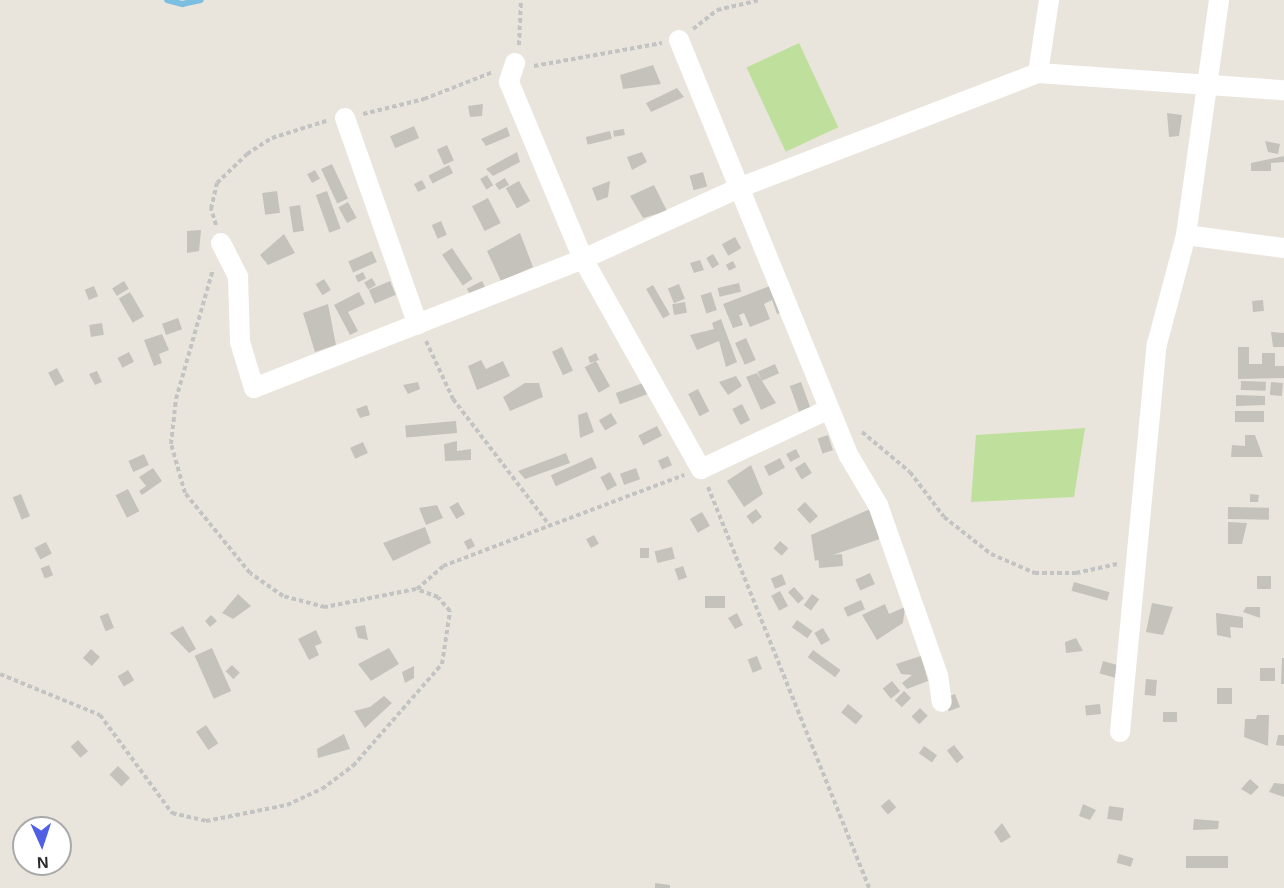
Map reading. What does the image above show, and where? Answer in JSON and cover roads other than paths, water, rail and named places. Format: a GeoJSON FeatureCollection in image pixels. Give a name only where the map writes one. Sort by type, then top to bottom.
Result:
{"type":"FeatureCollection","features":[{"type":"Feature","properties":{"kind":"street"},"geometry":{"type":"LineString","coordinates":[[1038,73],[1049,0]]}},
{"type":"Feature","properties":{"kind":"street"},"geometry":{"type":"LineString","coordinates":[[1120,732],[1139,559],[1137,520],[1157,344],[1186,235],[1219,0]]}},
{"type":"Feature","properties":{"kind":"street"},"geometry":{"type":"LineString","coordinates":[[679,40],[741,187],[829,409],[878,505],[938,675],[942,702]]}},
{"type":"Feature","properties":{"kind":"street"},"geometry":{"type":"LineString","coordinates":[[515,63],[510,82],[583,259],[701,469],[829,409]]}},
{"type":"Feature","properties":{"kind":"street"},"geometry":{"type":"LineString","coordinates":[[221,243],[238,278],[240,342],[254,388],[583,259],[741,187],[1038,73],[1284,90]]}},
{"type":"Feature","properties":{"kind":"street"},"geometry":{"type":"LineString","coordinates":[[345,118],[418,325]]}},
{"type":"Feature","properties":{"kind":"street"},"geometry":{"type":"LineString","coordinates":[[1186,235],[1284,248]]}},
{"type":"Feature","properties":{"kind":"waterway"},"geometry":{"type":"LineString","coordinates":[[167,0],[182,4],[201,0]]}}]}
